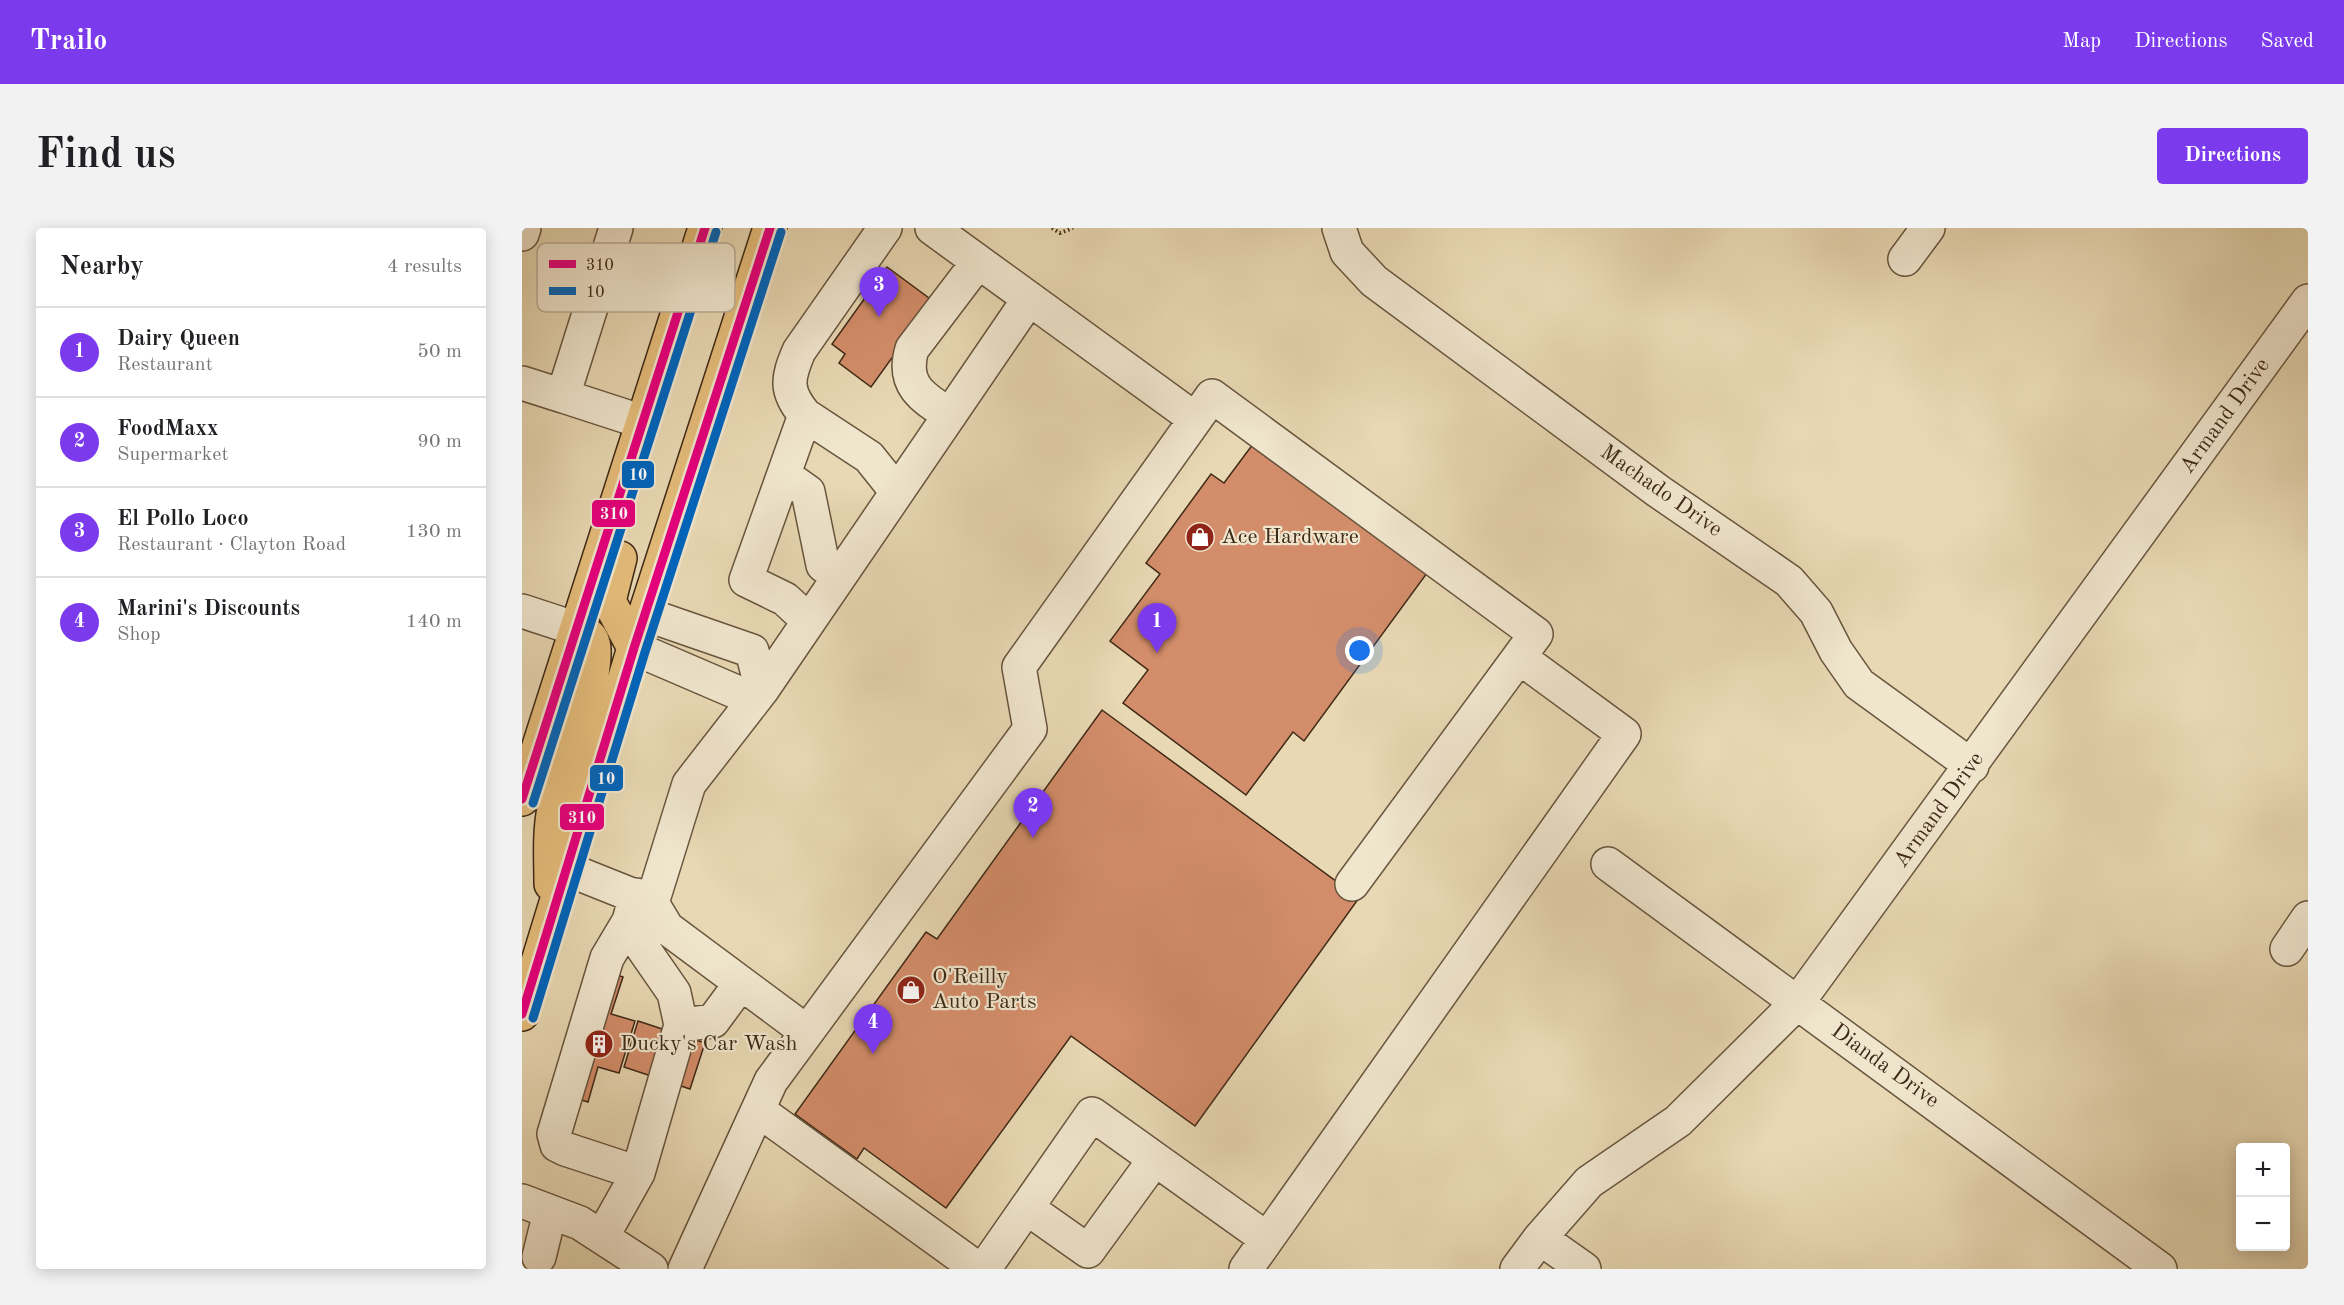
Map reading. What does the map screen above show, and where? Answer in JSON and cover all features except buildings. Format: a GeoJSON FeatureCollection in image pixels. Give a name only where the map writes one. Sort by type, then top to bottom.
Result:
{"type":"FeatureCollection","features":[{"type":"Feature","properties":{"kind":"main road"},"geometry":{"type":"LineString","coordinates":[[700,243],[705,228]]}},
{"type":"Feature","properties":{"kind":"main road"},"geometry":{"type":"LineString","coordinates":[[522,1014],[634,648],[770,228]]}},
{"type":"Feature","properties":{"kind":"main road"},"geometry":{"type":"LineString","coordinates":[[522,799],[679,312]]}},
{"type":"Feature","properties":{"kind":"main road"},"geometry":{"type":"LineString","coordinates":[[634,648],[609,601],[611,586],[673,390],[668,346]]}},
{"type":"Feature","properties":{"kind":"main road"},"geometry":{"type":"LineString","coordinates":[[549,930],[553,812],[591,681],[595,657],[593,643],[587,633],[577,629]]}},
{"type":"Feature","properties":{"kind":"street"},"geometry":{"type":"LineString","coordinates":[[522,234],[524,228]]}},
{"type":"Feature","properties":{"kind":"street"},"geometry":{"type":"LineString","coordinates":[[611,243],[616,228]]}},
{"type":"Feature","properties":{"kind":"street"},"geometry":{"type":"LineString","coordinates":[[885,228],[800,351],[792,368],[789,388],[794,401],[805,415],[869,457],[897,492]]}},
{"type":"Feature","properties":{"kind":"street"},"geometry":{"type":"LineString","coordinates":[[932,228],[1195,420]]}},
{"type":"Feature","properties":{"kind":"street","name":"Machado Drive"},"geometry":{"type":"LineString","coordinates":[[1339,228],[1347,252],[1374,281],[1658,491],[1789,581],[1816,612],[1836,651],[1859,684],[1971,766]]}},
{"type":"Feature","properties":{"kind":"street"},"geometry":{"type":"LineString","coordinates":[[1905,259],[1928,228]]}},
{"type":"Feature","properties":{"kind":"street"},"geometry":{"type":"LineString","coordinates":[[950,415],[923,398],[910,378],[909,361],[912,349],[978,262]]}},
{"type":"Feature","properties":{"kind":"street"},"geometry":{"type":"LineString","coordinates":[[638,1173],[565,1149],[557,1145],[554,1134],[607,958],[639,906],[689,784],[762,690],[1029,299]]}},
{"type":"Feature","properties":{"kind":"street","name":"Armand Drive"},"geometry":{"type":"LineString","coordinates":[[1517,1269],[1540,1238],[1589,1182],[1678,1121],[1798,1002],[2308,301]]}},
{"type":"Feature","properties":{"kind":"street"},"geometry":{"type":"LineString","coordinates":[[563,396],[590,312]]}},
{"type":"Feature","properties":{"kind":"street"},"geometry":{"type":"LineString","coordinates":[[522,383],[643,422]]}},
{"type":"Feature","properties":{"kind":"street"},"geometry":{"type":"LineString","coordinates":[[685,1269],[771,1081],[1030,729],[1018,667],[1212,396],[1536,634],[1352,884]]}},
{"type":"Feature","properties":{"kind":"street"},"geometry":{"type":"LineString","coordinates":[[805,415],[746,580],[784,599],[809,621]]}},
{"type":"Feature","properties":{"kind":"street"},"geometry":{"type":"LineString","coordinates":[[784,476],[808,492],[823,565],[839,577]]}},
{"type":"Feature","properties":{"kind":"street"},"geometry":{"type":"LineString","coordinates":[[522,611],[577,629]]}},
{"type":"Feature","properties":{"kind":"street"},"geometry":{"type":"LineString","coordinates":[[645,614],[753,651],[762,690]]}},
{"type":"Feature","properties":{"kind":"street"},"geometry":{"type":"LineString","coordinates":[[634,648],[741,694],[762,690]]}},
{"type":"Feature","properties":{"kind":"street"},"geometry":{"type":"LineString","coordinates":[[1246,1269],[1624,734],[1519,657]]}},
{"type":"Feature","properties":{"kind":"street","name":"Dianda Drive"},"geometry":{"type":"LineString","coordinates":[[1608,864],[2160,1269]]}},
{"type":"Feature","properties":{"kind":"street"},"geometry":{"type":"LineString","coordinates":[[567,869],[639,906],[807,1032]]}},
{"type":"Feature","properties":{"kind":"street"},"geometry":{"type":"LineString","coordinates":[[602,1237],[638,1173],[681,1025],[674,993],[638,941],[639,906]]}},
{"type":"Feature","properties":{"kind":"street"},"geometry":{"type":"LineString","coordinates":[[2287,949],[2308,918]]}},
{"type":"Feature","properties":{"kind":"street"},"geometry":{"type":"LineString","coordinates":[[662,975],[694,947]]}},
{"type":"Feature","properties":{"kind":"street"},"geometry":{"type":"LineString","coordinates":[[681,1025],[713,1021],[741,983]]}},
{"type":"Feature","properties":{"kind":"street"},"geometry":{"type":"LineString","coordinates":[[758,1110],[978,1269]]}},
{"type":"Feature","properties":{"kind":"street"},"geometry":{"type":"LineString","coordinates":[[984,1269],[1092,1114],[1267,1239]]}},
{"type":"Feature","properties":{"kind":"street"},"geometry":{"type":"LineString","coordinates":[[1027,1208],[1088,1251],[1155,1159]]}},
{"type":"Feature","properties":{"kind":"street"},"geometry":{"type":"LineString","coordinates":[[539,1262],[536,1207],[580,1223],[651,1269]]}},
{"type":"Feature","properties":{"kind":"street"},"geometry":{"type":"LineString","coordinates":[[1540,1238],[1584,1269]]}},
{"type":"Feature","properties":{"kind":"path"},"geometry":{"type":"LineString","coordinates":[[1052,228],[1060,233],[1073,228]]}},
{"type":"Feature","properties":{"kind":"transit line","name":"310"},"geometry":{"type":"LineString","coordinates":[[700,243],[705,228]]}},
{"type":"Feature","properties":{"kind":"transit line","name":"310"},"geometry":{"type":"LineString","coordinates":[[522,1014],[634,648],[770,228]]}},
{"type":"Feature","properties":{"kind":"transit line","name":"10"},"geometry":{"type":"LineString","coordinates":[[712,243],[716,232]]}},
{"type":"Feature","properties":{"kind":"transit line","name":"10"},"geometry":{"type":"LineString","coordinates":[[533,1018],[645,652],[781,232]]}},
{"type":"Feature","properties":{"kind":"transit line","name":"310"},"geometry":{"type":"LineString","coordinates":[[522,799],[678,312]]}},
{"type":"Feature","properties":{"kind":"transit line","name":"10"},"geometry":{"type":"LineString","coordinates":[[533,803],[690,312]]}},
{"type":"Feature","properties":{"kind":"place","name":"El Pollo Loco"},"geometry":{"type":"Point","coordinates":[879,317]}},
{"type":"Feature","properties":{"kind":"place","name":"Ace Hardware"},"geometry":{"type":"Point","coordinates":[1200,537]}},
{"type":"Feature","properties":{"kind":"place","name":"Dairy Queen"},"geometry":{"type":"Point","coordinates":[1157,653]}},
{"type":"Feature","properties":{"kind":"place","name":"FoodMaxx"},"geometry":{"type":"Point","coordinates":[1033,838]}},
{"type":"Feature","properties":{"kind":"place","name":"O'Reilly Auto Parts"},"geometry":{"type":"Point","coordinates":[911,990]}},
{"type":"Feature","properties":{"kind":"place","name":"Ducky's Car Wash"},"geometry":{"type":"Point","coordinates":[599,1044]}},
{"type":"Feature","properties":{"kind":"place","name":"Marini's Discounts"},"geometry":{"type":"Point","coordinates":[873,1054]}}]}
